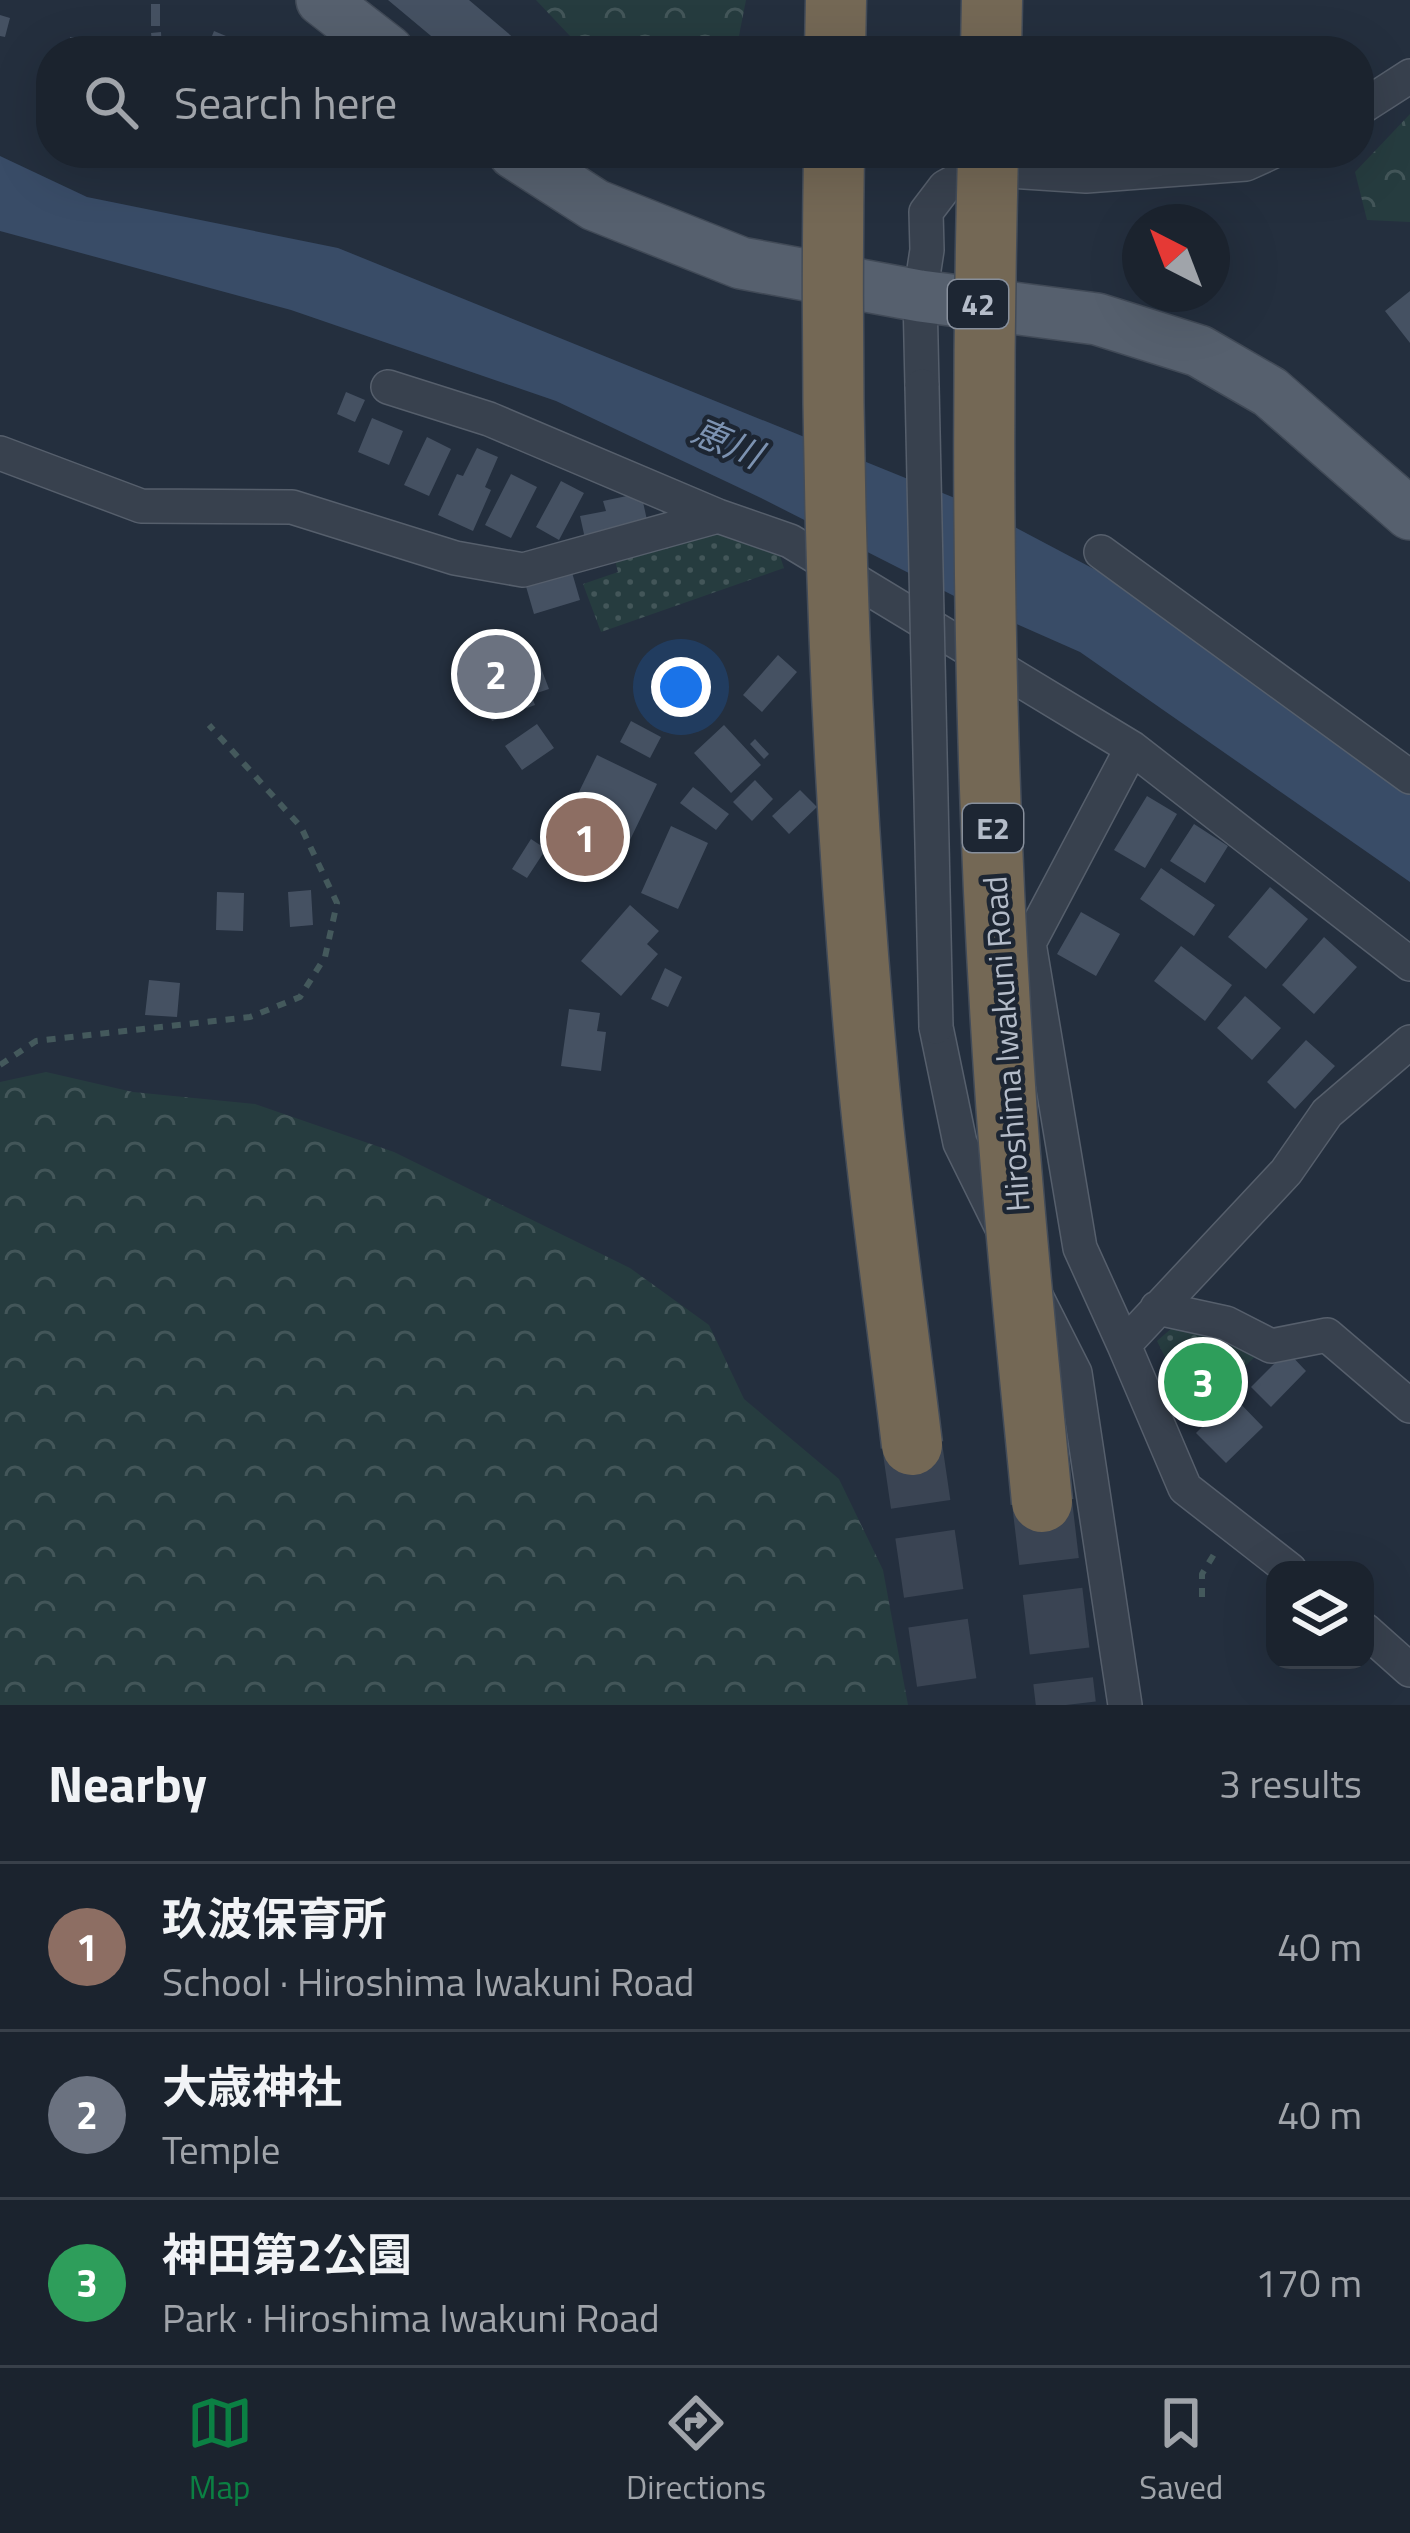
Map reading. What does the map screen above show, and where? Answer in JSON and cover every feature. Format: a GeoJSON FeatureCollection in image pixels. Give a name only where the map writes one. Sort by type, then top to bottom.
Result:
{"type":"FeatureCollection","features":[{"type":"Feature","properties":{"kind":"highway"},"geometry":{"type":"LineString","coordinates":[[835,36],[836,0]]}},
{"type":"Feature","properties":{"kind":"highway"},"geometry":{"type":"LineString","coordinates":[[991,36],[992,0]]}},
{"type":"Feature","properties":{"kind":"highway"},"geometry":{"type":"LineString","coordinates":[[834,168],[831,326],[840,674],[867,1066],[912,1445]]}},
{"type":"Feature","properties":{"kind":"highway","name":"Hiroshima Iwakuni Road"},"geometry":{"type":"LineString","coordinates":[[988,168],[983,330],[986,701],[1005,1087],[1042,1502]]}},
{"type":"Feature","properties":{"kind":"main road"},"geometry":{"type":"LineString","coordinates":[[322,0],[369,36]]}},
{"type":"Feature","properties":{"kind":"main road","name":"42"},"geometry":{"type":"LineString","coordinates":[[537,168],[595,205],[741,263],[920,296],[1097,320],[1198,350],[1270,392],[1410,514]]}},
{"type":"Feature","properties":{"kind":"street"},"geometry":{"type":"LineString","coordinates":[[1374,99],[1410,76]]}},
{"type":"Feature","properties":{"kind":"street"},"geometry":{"type":"LineString","coordinates":[[1125,1705],[1075,1373],[960,1143],[936,1027],[920,296],[926,212],[945,187],[978,169],[1086,176],[1193,168]]}},
{"type":"Feature","properties":{"kind":"street"},"geometry":{"type":"LineString","coordinates":[[388,387],[489,419],[718,516],[790,541],[1132,748],[1410,964]]}},
{"type":"Feature","properties":{"kind":"street"},"geometry":{"type":"LineString","coordinates":[[0,453],[141,506],[292,508],[455,558],[524,571],[718,516]]}},
{"type":"Feature","properties":{"kind":"street"},"geometry":{"type":"LineString","coordinates":[[1101,552],[1410,777]]}},
{"type":"Feature","properties":{"kind":"street"},"geometry":{"type":"LineString","coordinates":[[1132,748],[1029,943],[1080,1248],[1185,1488],[1278,1561]]}},
{"type":"Feature","properties":{"kind":"street"},"geometry":{"type":"LineString","coordinates":[[1124,1345],[1286,1172],[1327,1113],[1410,1042]]}},
{"type":"Feature","properties":{"kind":"street"},"geometry":{"type":"LineString","coordinates":[[1157,1308],[1226,1323],[1271,1346],[1327,1335],[1410,1406]]}},
{"type":"Feature","properties":{"kind":"street"},"geometry":{"type":"LineString","coordinates":[[1374,1638],[1410,1670]]}},
{"type":"Feature","properties":{"kind":"path"},"geometry":{"type":"LineString","coordinates":[[0,1065],[36,1041],[250,1017],[300,997],[325,957],[338,903],[301,827],[209,725]]}},
{"type":"Feature","properties":{"kind":"path"},"geometry":{"type":"LineString","coordinates":[[1202,1597],[1202,1574],[1216,1551],[1223,1518]]}},
{"type":"Feature","properties":{"kind":"green space"},"geometry":{"type":"Polygon","coordinates":[[[536,0],[746,0],[739,36],[570,36],[536,0]]]}},
{"type":"Feature","properties":{"kind":"green space"},"geometry":{"type":"Polygon","coordinates":[[[1410,114],[1410,222],[1367,220],[1355,172],[1374,168],[1374,152],[1410,114]]]}},
{"type":"Feature","properties":{"kind":"green space"},"geometry":{"type":"Polygon","coordinates":[[[719,524],[777,547],[784,568],[601,632],[583,584],[618,572],[615,561],[719,524]]]}},
{"type":"Feature","properties":{"kind":"green space"},"geometry":{"type":"Polygon","coordinates":[[[46,1072],[133,1092],[255,1104],[394,1152],[630,1268],[709,1325],[744,1399],[839,1479],[883,1570],[908,1705],[0,1705],[0,1082],[46,1072]]]}},
{"type":"Feature","properties":{"kind":"green space"},"geometry":{"type":"Polygon","coordinates":[[[1180,1321],[1263,1349],[1194,1415],[1157,1341],[1180,1321]]]}},
{"type":"Feature","properties":{"kind":"water","name":"恵川"},"geometry":{"type":"Polygon","coordinates":[[[0,156],[87,197],[338,248],[977,507],[1162,605],[1410,771],[1410,882],[1080,652],[964,601],[556,401],[291,310],[0,231],[0,156]]]}},
{"type":"Feature","properties":{"kind":"building"},"geometry":{"type":"Polygon","coordinates":[[[388,0],[469,0],[511,36],[431,36],[388,0]]]}},
{"type":"Feature","properties":{"kind":"building"},"geometry":{"type":"Polygon","coordinates":[[[151,4],[160,4],[160,26],[151,26],[151,4]]]}},
{"type":"Feature","properties":{"kind":"building"},"geometry":{"type":"Polygon","coordinates":[[[0,15],[10,18],[5,37],[0,36],[0,15]]]}},
{"type":"Feature","properties":{"kind":"building"},"geometry":{"type":"Polygon","coordinates":[[[1410,291],[1410,343],[1385,311],[1410,291]]]}},
{"type":"Feature","properties":{"kind":"building"},"geometry":{"type":"Polygon","coordinates":[[[346,392],[365,400],[355,422],[337,414],[346,392]]]}},
{"type":"Feature","properties":{"kind":"building"},"geometry":{"type":"Polygon","coordinates":[[[372,418],[403,431],[389,465],[358,452],[372,418]]]}},
{"type":"Feature","properties":{"kind":"building"},"geometry":{"type":"Polygon","coordinates":[[[427,437],[451,449],[429,496],[404,485],[427,437]]]}},
{"type":"Feature","properties":{"kind":"building"},"geometry":{"type":"Polygon","coordinates":[[[477,448],[498,457],[485,487],[491,490],[473,531],[438,515],[457,474],[463,476],[477,448]]]}},
{"type":"Feature","properties":{"kind":"building"},"geometry":{"type":"Polygon","coordinates":[[[511,474],[537,487],[511,538],[485,525],[511,474]]]}},
{"type":"Feature","properties":{"kind":"building"},"geometry":{"type":"Polygon","coordinates":[[[561,481],[584,493],[559,540],[536,527],[561,481]]]}},
{"type":"Feature","properties":{"kind":"building"},"geometry":{"type":"Polygon","coordinates":[[[641,493],[649,529],[586,543],[580,516],[606,511],[603,501],[641,493]]]}},
{"type":"Feature","properties":{"kind":"building"},"geometry":{"type":"Polygon","coordinates":[[[571,569],[580,600],[534,614],[525,583],[571,569]]]}},
{"type":"Feature","properties":{"kind":"building"},"geometry":{"type":"Polygon","coordinates":[[[507,646],[510,656],[533,647],[549,689],[531,695],[535,705],[492,721],[469,661],[507,646]]]}},
{"type":"Feature","properties":{"kind":"building"},"geometry":{"type":"Polygon","coordinates":[[[778,655],[797,672],[762,712],[743,695],[778,655]]]}},
{"type":"Feature","properties":{"kind":"building"},"geometry":{"type":"Polygon","coordinates":[[[631,721],[661,737],[650,758],[620,742],[631,721]]]}},
{"type":"Feature","properties":{"kind":"building"},"geometry":{"type":"Polygon","coordinates":[[[537,724],[554,748],[522,770],[505,746],[537,724]]]}},
{"type":"Feature","properties":{"kind":"building"},"geometry":{"type":"Polygon","coordinates":[[[724,725],[761,765],[731,793],[694,753],[724,725]]]}},
{"type":"Feature","properties":{"kind":"building"},"geometry":{"type":"Polygon","coordinates":[[[755,739],[769,754],[764,759],[750,744],[755,739]]]}},
{"type":"Feature","properties":{"kind":"building"},"geometry":{"type":"Polygon","coordinates":[[[597,755],[657,784],[617,867],[604,860],[597,874],[550,851],[597,755]]]}},
{"type":"Feature","properties":{"kind":"building"},"geometry":{"type":"Polygon","coordinates":[[[755,780],[773,799],[752,821],[733,802],[755,780]]]}},
{"type":"Feature","properties":{"kind":"building"},"geometry":{"type":"Polygon","coordinates":[[[693,787],[729,814],[716,830],[680,803],[693,787]]]}},
{"type":"Feature","properties":{"kind":"building"},"geometry":{"type":"Polygon","coordinates":[[[800,790],[817,807],[789,834],[772,816],[800,790]]]}},
{"type":"Feature","properties":{"kind":"building"},"geometry":{"type":"Polygon","coordinates":[[[1147,796],[1177,814],[1145,868],[1114,850],[1147,796]]]}},
{"type":"Feature","properties":{"kind":"building"},"geometry":{"type":"Polygon","coordinates":[[[1194,824],[1228,846],[1205,883],[1170,861],[1194,824]]]}},
{"type":"Feature","properties":{"kind":"building"},"geometry":{"type":"Polygon","coordinates":[[[671,826],[708,843],[678,909],[641,893],[671,826]]]}},
{"type":"Feature","properties":{"kind":"building"},"geometry":{"type":"Polygon","coordinates":[[[531,839],[546,849],[527,878],[512,869],[531,839]]]}},
{"type":"Feature","properties":{"kind":"building"},"geometry":{"type":"Polygon","coordinates":[[[1161,868],[1215,905],[1194,936],[1140,899],[1161,868]]]}},
{"type":"Feature","properties":{"kind":"building"},"geometry":{"type":"Polygon","coordinates":[[[1270,887],[1308,919],[1266,969],[1228,937],[1270,887]]]}},
{"type":"Feature","properties":{"kind":"building"},"geometry":{"type":"Polygon","coordinates":[[[311,890],[313,925],[290,927],[288,892],[311,890]]]}},
{"type":"Feature","properties":{"kind":"building"},"geometry":{"type":"Polygon","coordinates":[[[217,892],[244,893],[243,931],[216,930],[217,892]]]}},
{"type":"Feature","properties":{"kind":"building"},"geometry":{"type":"Polygon","coordinates":[[[630,905],[659,931],[647,944],[658,954],[621,996],[581,961],[630,905]]]}},
{"type":"Feature","properties":{"kind":"building"},"geometry":{"type":"Polygon","coordinates":[[[1081,912],[1120,934],[1096,976],[1057,954],[1081,912]]]}},
{"type":"Feature","properties":{"kind":"building"},"geometry":{"type":"Polygon","coordinates":[[[1324,937],[1357,967],[1314,1014],[1282,985],[1324,937]]]}},
{"type":"Feature","properties":{"kind":"building"},"geometry":{"type":"Polygon","coordinates":[[[1181,946],[1232,985],[1205,1021],[1154,981],[1181,946]]]}},
{"type":"Feature","properties":{"kind":"building"},"geometry":{"type":"Polygon","coordinates":[[[665,968],[682,977],[668,1007],[651,999],[665,968]]]}},
{"type":"Feature","properties":{"kind":"building"},"geometry":{"type":"Polygon","coordinates":[[[149,980],[180,983],[177,1017],[145,1015],[149,980]]]}},
{"type":"Feature","properties":{"kind":"building"},"geometry":{"type":"Polygon","coordinates":[[[1245,996],[1281,1028],[1252,1060],[1217,1028],[1245,996]]]}},
{"type":"Feature","properties":{"kind":"building"},"geometry":{"type":"Polygon","coordinates":[[[569,1009],[600,1013],[597,1031],[606,1032],[601,1071],[561,1066],[569,1009]]]}},
{"type":"Feature","properties":{"kind":"building"},"geometry":{"type":"Polygon","coordinates":[[[1306,1040],[1335,1066],[1295,1109],[1267,1082],[1306,1040]]]}},
{"type":"Feature","properties":{"kind":"building"},"geometry":{"type":"Polygon","coordinates":[[[1287,1351],[1306,1371],[1271,1407],[1251,1387],[1287,1351]]]}},
{"type":"Feature","properties":{"kind":"building"},"geometry":{"type":"Polygon","coordinates":[[[1233,1396],[1263,1427],[1226,1463],[1196,1433],[1233,1396]]]}},
{"type":"Feature","properties":{"kind":"tunnel"},"geometry":{"type":"LineString","coordinates":[[912,1445],[950,1705]]}},
{"type":"Feature","properties":{"kind":"tunnel"},"geometry":{"type":"LineString","coordinates":[[1042,1502],[1066,1705]]}},
{"type":"Feature","properties":{"kind":"place","name":"大歳神社"},"geometry":{"type":"Point","coordinates":[496,674]}},
{"type":"Feature","properties":{"kind":"place","name":"玖波保育所"},"geometry":{"type":"Point","coordinates":[585,837]}},
{"type":"Feature","properties":{"kind":"place","name":"神田第2公園"},"geometry":{"type":"Point","coordinates":[1203,1382]}}]}
